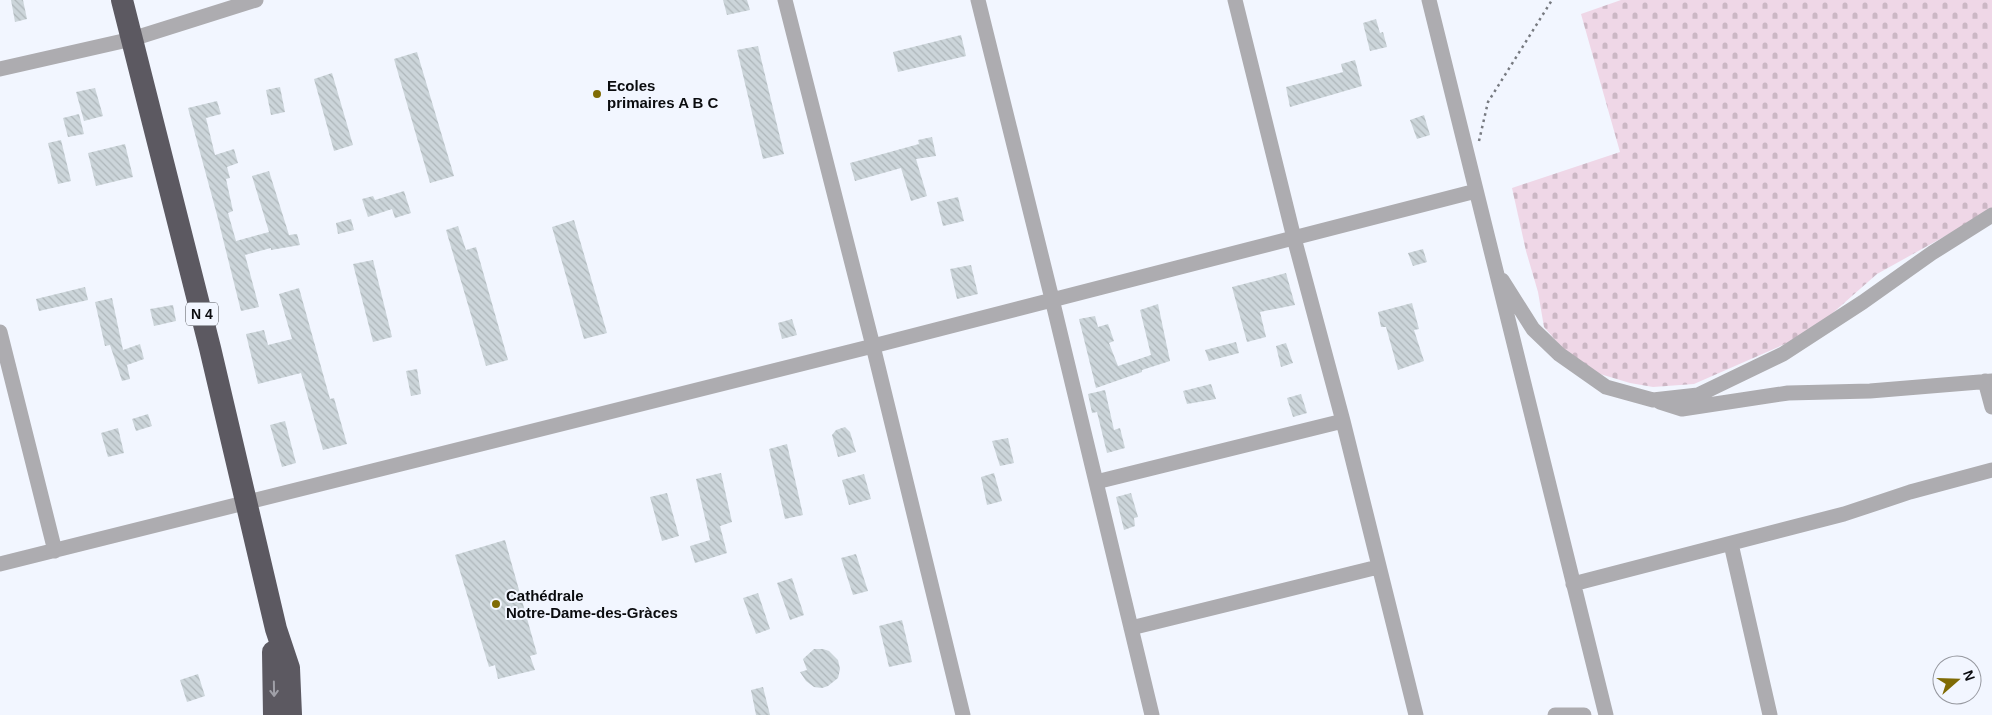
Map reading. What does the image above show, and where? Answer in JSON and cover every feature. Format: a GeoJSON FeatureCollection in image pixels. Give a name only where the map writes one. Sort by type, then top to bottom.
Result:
{"type":"FeatureCollection","features":[{"type":"Feature","properties":{"kind":"highway","name":"N 4"},"geometry":{"type":"LineString","coordinates":[[122,0],[248,502],[276,629],[289,668],[291,715]]}},
{"type":"Feature","properties":{"kind":"highway","name":"N 4"},"geometry":{"type":"LineString","coordinates":[[274,715],[273,646],[276,629]]}},
{"type":"Feature","properties":{"kind":"street"},"geometry":{"type":"LineString","coordinates":[[0,69],[132,39],[256,0]]}},
{"type":"Feature","properties":{"kind":"street"},"geometry":{"type":"LineString","coordinates":[[785,0],[873,346],[963,715]]}},
{"type":"Feature","properties":{"kind":"street"},"geometry":{"type":"LineString","coordinates":[[978,0],[1152,715]]}},
{"type":"Feature","properties":{"kind":"street"},"geometry":{"type":"LineString","coordinates":[[1235,0],[1416,715]]}},
{"type":"Feature","properties":{"kind":"street"},"geometry":{"type":"LineString","coordinates":[[1428,0],[1606,715]]}},
{"type":"Feature","properties":{"kind":"street"},"geometry":{"type":"LineString","coordinates":[[0,564],[873,346],[1476,191]]}},
{"type":"Feature","properties":{"kind":"street"},"geometry":{"type":"LineString","coordinates":[[1653,400],[1698,395],[1783,354],[1863,302],[1932,253],[1992,215]]}},
{"type":"Feature","properties":{"kind":"street"},"geometry":{"type":"LineString","coordinates":[[1495,268],[1533,329],[1559,354],[1606,387],[1682,408],[1788,393],[1870,391],[1989,381],[1992,407]]}},
{"type":"Feature","properties":{"kind":"street"},"geometry":{"type":"LineString","coordinates":[[0,332],[55,550]]}},
{"type":"Feature","properties":{"kind":"street"},"geometry":{"type":"LineString","coordinates":[[1096,482],[1343,421]]}},
{"type":"Feature","properties":{"kind":"street"},"geometry":{"type":"LineString","coordinates":[[1573,584],[1844,514],[1910,492],[1992,470]]}},
{"type":"Feature","properties":{"kind":"street"},"geometry":{"type":"LineString","coordinates":[[1731,544],[1770,715]]}},
{"type":"Feature","properties":{"kind":"street"},"geometry":{"type":"LineString","coordinates":[[1131,628],[1378,568]]}},
{"type":"Feature","properties":{"kind":"street"},"geometry":{"type":"LineString","coordinates":[[1555,715],[1584,715]]}},
{"type":"Feature","properties":{"kind":"path"},"geometry":{"type":"LineString","coordinates":[[1478,149],[1488,102],[1552,0]]}},
{"type":"Feature","properties":{"kind":"green space"},"geometry":{"type":"Polygon","coordinates":[[[1621,0],[1992,0],[1992,210],[1877,274],[1810,333],[1694,384],[1653,387],[1630,383],[1600,374],[1571,358],[1544,327],[1538,292],[1526,251],[1512,188],[1620,152],[1581,14],[1621,0]]]}},
{"type":"Feature","properties":{"kind":"building"},"geometry":{"type":"Polygon","coordinates":[[[11,0],[23,0],[27,19],[15,22],[11,0]]]}},
{"type":"Feature","properties":{"kind":"building"},"geometry":{"type":"Polygon","coordinates":[[[723,0],[747,0],[750,10],[727,15],[723,0]]]}},
{"type":"Feature","properties":{"kind":"building"},"geometry":{"type":"Polygon","coordinates":[[[1376,19],[1380,33],[1383,32],[1387,47],[1370,51],[1363,23],[1376,19]]]}},
{"type":"Feature","properties":{"kind":"building"},"geometry":{"type":"Polygon","coordinates":[[[961,35],[966,56],[898,72],[893,52],[961,35]]]}},
{"type":"Feature","properties":{"kind":"building"},"geometry":{"type":"Polygon","coordinates":[[[758,46],[784,154],[763,159],[737,50],[758,46]]]}},
{"type":"Feature","properties":{"kind":"building"},"geometry":{"type":"Polygon","coordinates":[[[417,52],[454,176],[430,183],[394,59],[417,52]]]}},
{"type":"Feature","properties":{"kind":"building"},"geometry":{"type":"Polygon","coordinates":[[[1355,60],[1362,86],[1290,107],[1286,87],[1343,72],[1341,64],[1355,60]]]}},
{"type":"Feature","properties":{"kind":"building"},"geometry":{"type":"Polygon","coordinates":[[[332,73],[353,145],[334,151],[314,79],[332,73]]]}},
{"type":"Feature","properties":{"kind":"building"},"geometry":{"type":"Polygon","coordinates":[[[280,87],[285,112],[271,115],[266,90],[280,87]]]}},
{"type":"Feature","properties":{"kind":"building"},"geometry":{"type":"Polygon","coordinates":[[[95,88],[103,116],[84,121],[76,92],[95,88]]]}},
{"type":"Feature","properties":{"kind":"building"},"geometry":{"type":"Polygon","coordinates":[[[217,101],[221,114],[206,118],[215,155],[234,149],[238,163],[227,167],[230,178],[226,179],[233,211],[228,213],[236,241],[269,232],[252,176],[269,171],[289,235],[297,234],[300,245],[271,250],[271,248],[245,255],[259,307],[241,311],[188,108],[217,101]]]}},
{"type":"Feature","properties":{"kind":"building"},"geometry":{"type":"Polygon","coordinates":[[[79,114],[84,134],[68,137],[63,118],[79,114]]]}},
{"type":"Feature","properties":{"kind":"building"},"geometry":{"type":"Polygon","coordinates":[[[1424,115],[1430,135],[1417,139],[1410,120],[1424,115]]]}},
{"type":"Feature","properties":{"kind":"building"},"geometry":{"type":"Polygon","coordinates":[[[932,137],[936,156],[916,159],[927,196],[911,201],[901,168],[855,181],[850,163],[919,144],[918,140],[932,137]]]}},
{"type":"Feature","properties":{"kind":"building"},"geometry":{"type":"Polygon","coordinates":[[[61,140],[71,181],[58,184],[48,143],[61,140]]]}},
{"type":"Feature","properties":{"kind":"building"},"geometry":{"type":"Polygon","coordinates":[[[125,144],[133,177],[96,186],[88,153],[125,144]]]}},
{"type":"Feature","properties":{"kind":"building"},"geometry":{"type":"Polygon","coordinates":[[[404,191],[411,213],[395,218],[392,209],[368,217],[362,199],[373,196],[375,200],[404,191]]]}},
{"type":"Feature","properties":{"kind":"building"},"geometry":{"type":"Polygon","coordinates":[[[958,197],[964,221],[943,226],[937,202],[958,197]]]}},
{"type":"Feature","properties":{"kind":"building"},"geometry":{"type":"Polygon","coordinates":[[[351,219],[354,230],[338,234],[336,223],[351,219]]]}},
{"type":"Feature","properties":{"kind":"building"},"geometry":{"type":"Polygon","coordinates":[[[574,220],[607,333],[584,339],[552,227],[574,220]]]}},
{"type":"Feature","properties":{"kind":"building"},"geometry":{"type":"Polygon","coordinates":[[[458,226],[466,250],[476,247],[508,360],[486,366],[446,230],[458,226]]]}},
{"type":"Feature","properties":{"kind":"building"},"geometry":{"type":"Polygon","coordinates":[[[1423,249],[1427,262],[1413,266],[1408,253],[1423,249]]]}},
{"type":"Feature","properties":{"kind":"building"},"geometry":{"type":"Polygon","coordinates":[[[373,260],[392,337],[373,342],[353,264],[373,260]]]}},
{"type":"Feature","properties":{"kind":"building"},"geometry":{"type":"Polygon","coordinates":[[[971,265],[978,294],[957,299],[950,269],[971,265]]]}},
{"type":"Feature","properties":{"kind":"building"},"geometry":{"type":"Polygon","coordinates":[[[1286,273],[1295,305],[1260,312],[1266,337],[1247,342],[1232,287],[1286,273]]]}},
{"type":"Feature","properties":{"kind":"building"},"geometry":{"type":"Polygon","coordinates":[[[85,287],[88,300],[39,311],[36,299],[85,287]]]}},
{"type":"Feature","properties":{"kind":"building"},"geometry":{"type":"Polygon","coordinates":[[[299,288],[330,399],[334,398],[347,444],[323,450],[301,373],[258,384],[246,334],[264,330],[268,345],[292,339],[279,294],[299,288]]]}},
{"type":"Feature","properties":{"kind":"building"},"geometry":{"type":"Polygon","coordinates":[[[112,298],[123,350],[140,344],[144,359],[127,365],[130,379],[122,381],[110,345],[105,346],[95,302],[112,298]]]}},
{"type":"Feature","properties":{"kind":"building"},"geometry":{"type":"Polygon","coordinates":[[[1412,303],[1419,329],[1414,330],[1424,361],[1398,370],[1386,327],[1381,327],[1378,312],[1412,303]]]}},
{"type":"Feature","properties":{"kind":"building"},"geometry":{"type":"Polygon","coordinates":[[[1158,304],[1170,361],[1096,388],[1079,319],[1095,316],[1098,327],[1108,324],[1114,341],[1109,343],[1118,366],[1151,355],[1140,310],[1158,304]]]}},
{"type":"Feature","properties":{"kind":"building"},"geometry":{"type":"Polygon","coordinates":[[[173,305],[176,321],[154,326],[150,309],[173,305]]]}},
{"type":"Feature","properties":{"kind":"building"},"geometry":{"type":"Polygon","coordinates":[[[792,319],[797,335],[782,339],[778,323],[792,319]]]}},
{"type":"Feature","properties":{"kind":"building"},"geometry":{"type":"Polygon","coordinates":[[[1236,342],[1239,353],[1209,361],[1205,350],[1236,342]]]}},
{"type":"Feature","properties":{"kind":"building"},"geometry":{"type":"Polygon","coordinates":[[[1286,343],[1293,363],[1281,367],[1276,346],[1286,343]]]}},
{"type":"Feature","properties":{"kind":"building"},"geometry":{"type":"Polygon","coordinates":[[[417,369],[421,394],[411,396],[406,371],[417,369]]]}},
{"type":"Feature","properties":{"kind":"building"},"geometry":{"type":"Polygon","coordinates":[[[1211,384],[1216,399],[1187,404],[1183,391],[1211,384]]]}},
{"type":"Feature","properties":{"kind":"building"},"geometry":{"type":"Polygon","coordinates":[[[1105,390],[1114,430],[1120,428],[1125,448],[1107,453],[1097,412],[1092,413],[1088,394],[1105,390]]]}},
{"type":"Feature","properties":{"kind":"building"},"geometry":{"type":"Polygon","coordinates":[[[1301,394],[1307,413],[1293,417],[1287,398],[1301,394]]]}},
{"type":"Feature","properties":{"kind":"building"},"geometry":{"type":"Polygon","coordinates":[[[148,414],[152,426],[136,431],[132,419],[148,414]]]}},
{"type":"Feature","properties":{"kind":"building"},"geometry":{"type":"Polygon","coordinates":[[[285,421],[296,463],[282,467],[270,425],[285,421]]]}},
{"type":"Feature","properties":{"kind":"building"},"geometry":{"type":"Polygon","coordinates":[[[845,427],[850,432],[856,452],[838,457],[832,435],[836,430],[845,427]]]}},
{"type":"Feature","properties":{"kind":"building"},"geometry":{"type":"Polygon","coordinates":[[[118,428],[124,453],[108,457],[101,433],[118,428]]]}},
{"type":"Feature","properties":{"kind":"building"},"geometry":{"type":"Polygon","coordinates":[[[1008,438],[1014,463],[1000,466],[992,441],[1008,438]]]}},
{"type":"Feature","properties":{"kind":"building"},"geometry":{"type":"Polygon","coordinates":[[[787,444],[803,515],[785,519],[769,449],[787,444]]]}},
{"type":"Feature","properties":{"kind":"building"},"geometry":{"type":"Polygon","coordinates":[[[721,473],[732,522],[720,526],[727,553],[695,563],[690,546],[710,540],[696,479],[721,473]]]}},
{"type":"Feature","properties":{"kind":"building"},"geometry":{"type":"Polygon","coordinates":[[[994,473],[1002,501],[987,505],[981,477],[994,473]]]}},
{"type":"Feature","properties":{"kind":"building"},"geometry":{"type":"Polygon","coordinates":[[[864,474],[871,499],[849,505],[842,480],[864,474]]]}},
{"type":"Feature","properties":{"kind":"building"},"geometry":{"type":"Polygon","coordinates":[[[667,493],[679,536],[662,541],[650,497],[667,493]]]}},
{"type":"Feature","properties":{"kind":"building"},"geometry":{"type":"Polygon","coordinates":[[[1131,493],[1138,517],[1134,518],[1135,526],[1124,530],[1116,497],[1131,493]]]}},
{"type":"Feature","properties":{"kind":"building","name":"Cathédrale Notre-Dame-des-Gràces"},"geometry":{"type":"Polygon","coordinates":[[[505,540],[537,654],[530,656],[535,670],[498,679],[495,665],[489,667],[455,555],[505,540]]]}},
{"type":"Feature","properties":{"kind":"building"},"geometry":{"type":"Polygon","coordinates":[[[856,554],[868,591],[853,595],[841,558],[856,554]]]}},
{"type":"Feature","properties":{"kind":"building"},"geometry":{"type":"Polygon","coordinates":[[[792,578],[804,615],[790,620],[777,583],[792,578]]]}},
{"type":"Feature","properties":{"kind":"building"},"geometry":{"type":"Polygon","coordinates":[[[758,593],[770,629],[756,634],[743,598],[758,593]]]}},
{"type":"Feature","properties":{"kind":"building"},"geometry":{"type":"Polygon","coordinates":[[[902,620],[912,662],[889,667],[879,626],[902,620]]]}},
{"type":"Feature","properties":{"kind":"building"},"geometry":{"type":"Polygon","coordinates":[[[814,649],[829,651],[838,660],[840,669],[838,678],[822,688],[814,687],[806,681],[800,672],[807,670],[803,659],[814,649]]]}},
{"type":"Feature","properties":{"kind":"building"},"geometry":{"type":"Polygon","coordinates":[[[198,674],[205,696],[187,702],[180,680],[198,674]]]}},
{"type":"Feature","properties":{"kind":"building"},"geometry":{"type":"Polygon","coordinates":[[[763,687],[770,715],[756,715],[751,690],[763,687]]]}},
{"type":"Feature","properties":{"kind":"place","name":"Ecoles primaires A B C"},"geometry":{"type":"Point","coordinates":[597,94]}},
{"type":"Feature","properties":{"kind":"place","name":"Cathédrale Notre-Dame-des-Gràces"},"geometry":{"type":"Point","coordinates":[496,604]}}]}
